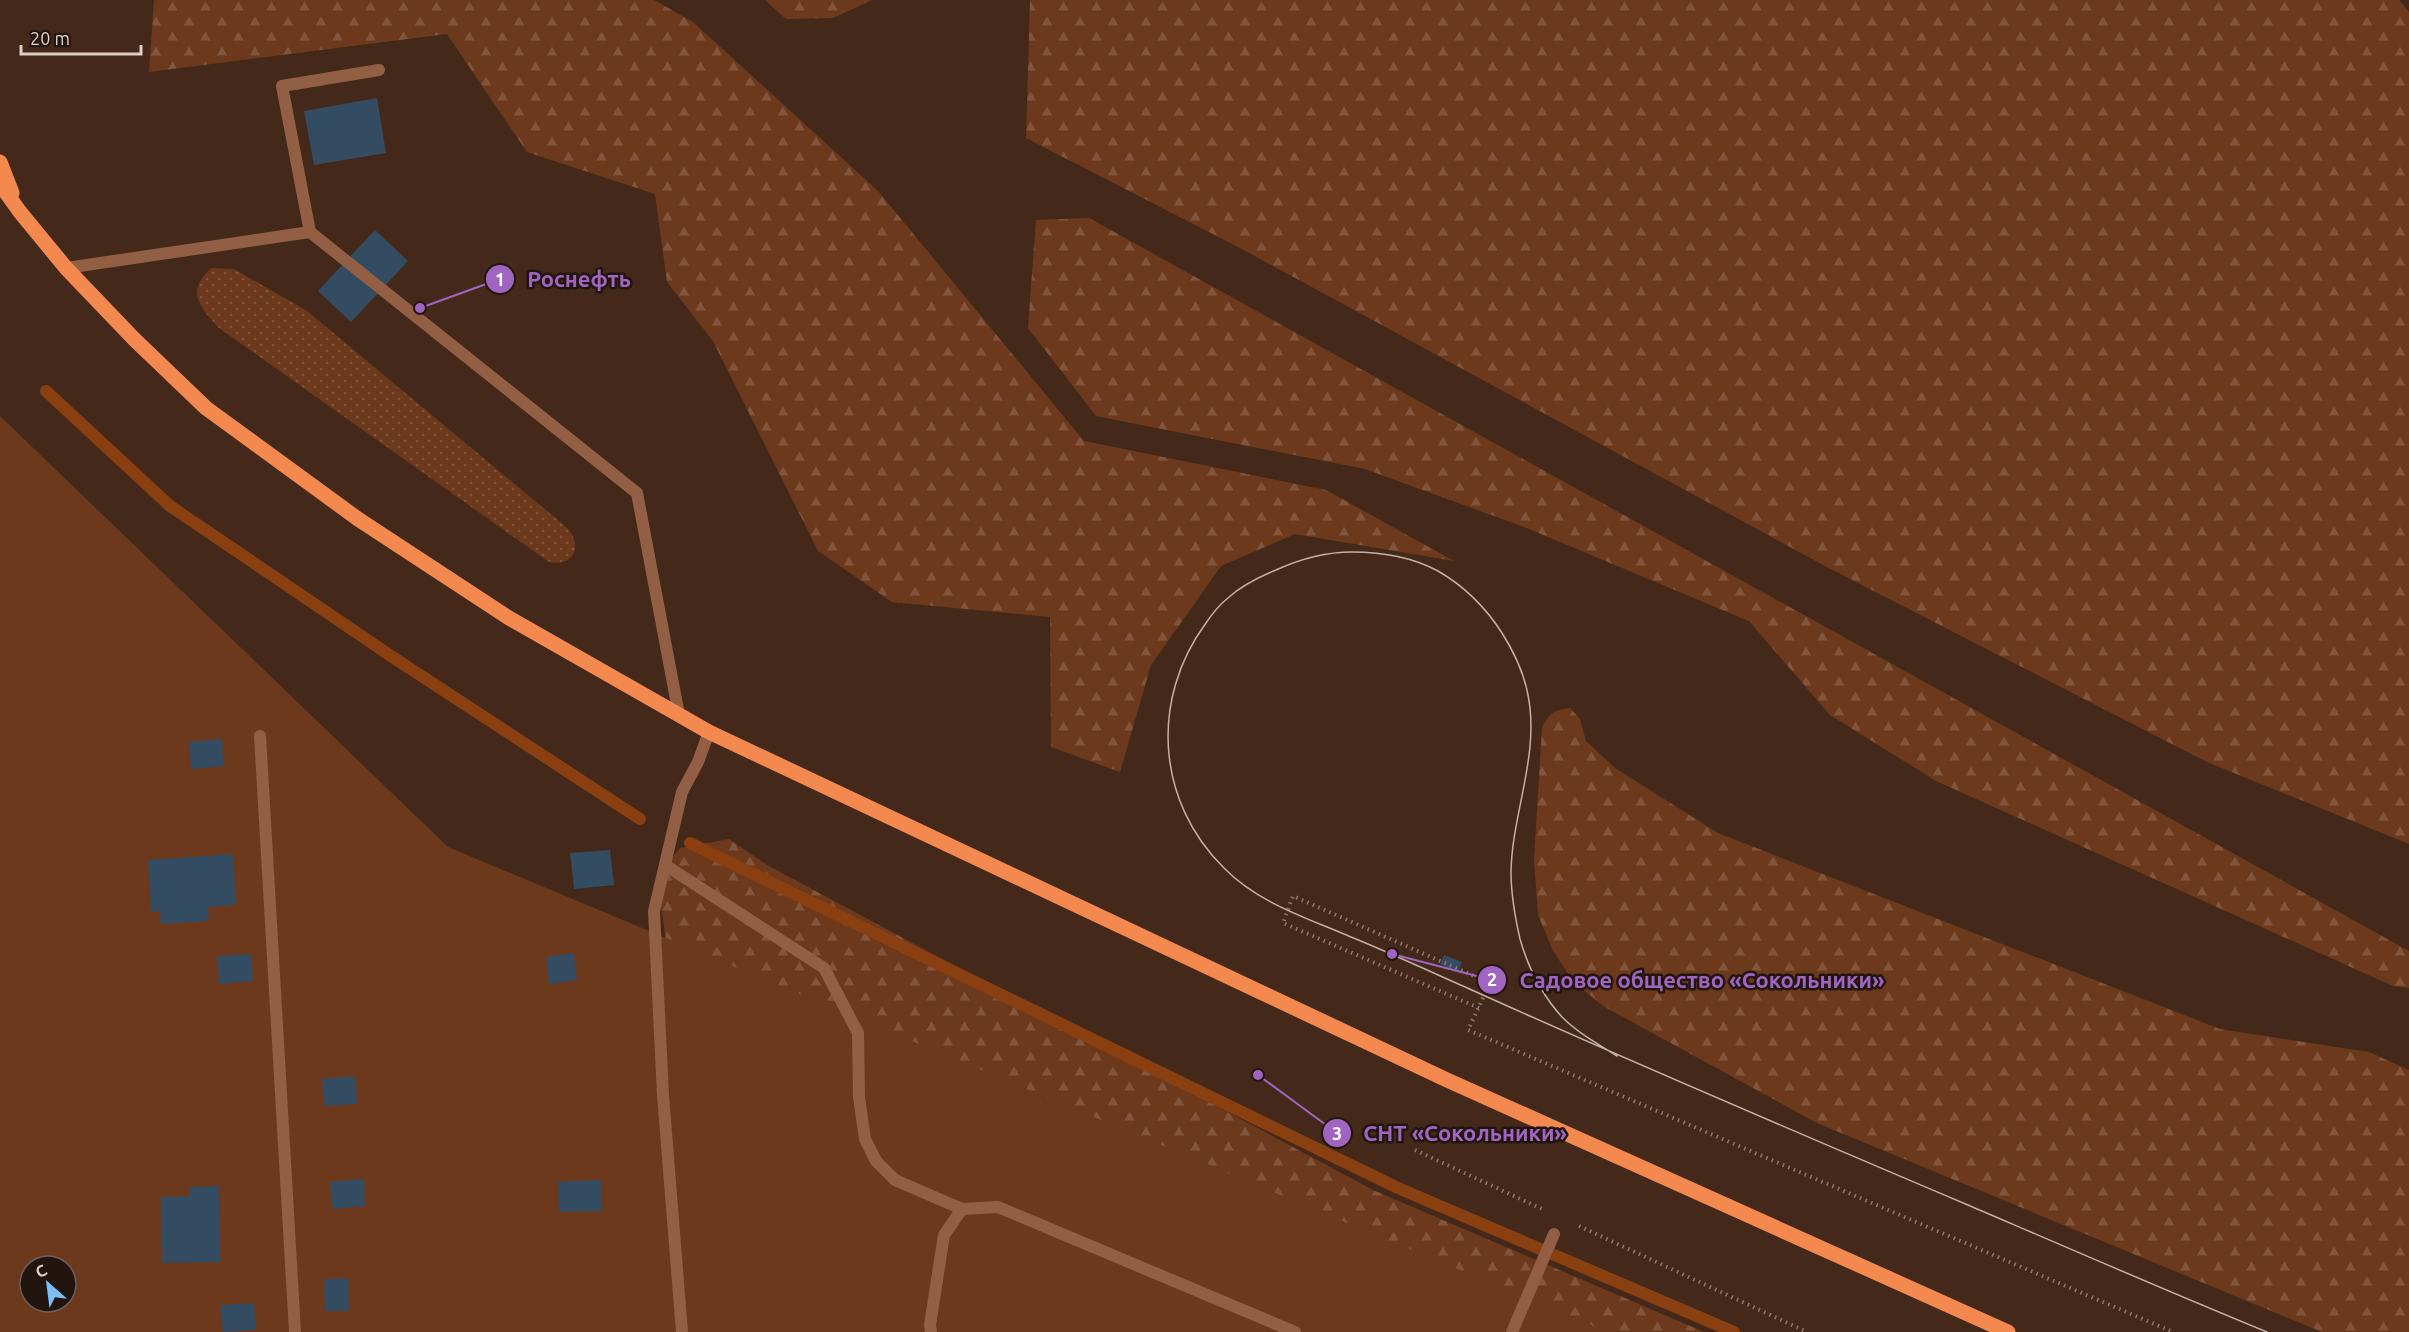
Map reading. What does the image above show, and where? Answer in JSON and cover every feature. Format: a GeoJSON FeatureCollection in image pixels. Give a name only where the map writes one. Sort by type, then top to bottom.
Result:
{"type":"FeatureCollection","features":[{"type":"Feature","properties":{"kind":"main road"},"geometry":{"type":"LineString","coordinates":[[0,162],[20,213]]}},
{"type":"Feature","properties":{"kind":"main road"},"geometry":{"type":"LineString","coordinates":[[0,184],[20,213],[66,268],[134,339],[206,408],[358,519],[509,618],[709,732],[1447,1080],[2008,1332]]}},
{"type":"Feature","properties":{"kind":"lane"},"geometry":{"type":"LineString","coordinates":[[379,70],[282,86],[310,232],[637,493],[679,715]]}},
{"type":"Feature","properties":{"kind":"lane"},"geometry":{"type":"LineString","coordinates":[[66,268],[310,232]]}},
{"type":"Feature","properties":{"kind":"lane"},"geometry":{"type":"LineString","coordinates":[[682,1332],[663,1095],[654,911],[682,792],[698,762],[709,732]]}},
{"type":"Feature","properties":{"kind":"lane"},"geometry":{"type":"LineString","coordinates":[[260,736],[295,1332]]}},
{"type":"Feature","properties":{"kind":"lane"},"geometry":{"type":"LineString","coordinates":[[665,865],[824,968],[858,1033],[859,1097],[865,1139],[876,1161],[896,1180],[962,1209],[998,1207],[1295,1332]]}},
{"type":"Feature","properties":{"kind":"lane"},"geometry":{"type":"LineString","coordinates":[[931,1332],[930,1325],[944,1235],[962,1209]]}},
{"type":"Feature","properties":{"kind":"lane"},"geometry":{"type":"LineString","coordinates":[[1512,1332],[1554,1234]]}},
{"type":"Feature","properties":{"kind":"path"},"geometry":{"type":"LineString","coordinates":[[1479,1008],[1283,923],[1293,896],[1490,983],[1479,1008],[1468,1030],[2173,1332]]}},
{"type":"Feature","properties":{"kind":"path"},"geometry":{"type":"LineString","coordinates":[[1415,1150],[1550,1212]]}},
{"type":"Feature","properties":{"kind":"path"},"geometry":{"type":"LineString","coordinates":[[1571,1222],[1807,1332]]}},
{"type":"Feature","properties":{"kind":"green space"},"geometry":{"type":"Polygon","coordinates":[[[154,0],[654,0],[693,22],[878,191],[1084,441],[1326,490],[1454,561],[1295,534],[1221,566],[1151,665],[1120,772],[1051,747],[1050,617],[892,602],[818,551],[713,341],[667,282],[655,194],[527,152],[447,34],[149,72],[154,0]]]}},
{"type":"Feature","properties":{"kind":"green space"},"geometry":{"type":"Polygon","coordinates":[[[765,0],[872,0],[833,18],[786,19],[765,0]]]}},
{"type":"Feature","properties":{"kind":"green space"},"geometry":{"type":"Polygon","coordinates":[[[1030,0],[2399,0],[2409,12],[2409,844],[2207,762],[1825,566],[1240,248],[1026,138],[1030,0]]]}},
{"type":"Feature","properties":{"kind":"green space"},"geometry":{"type":"Polygon","coordinates":[[[1089,218],[2409,951],[2409,988],[2393,986],[1936,781],[1830,715],[1749,621],[1524,527],[1365,469],[1096,416],[1028,328],[1036,220],[1089,218]]]}},
{"type":"Feature","properties":{"kind":"green space"},"geometry":{"type":"Polygon","coordinates":[[[212,268],[234,269],[307,311],[565,526],[574,540],[574,553],[565,561],[549,562],[219,328],[201,306],[197,291],[204,276],[212,268]]]}},
{"type":"Feature","properties":{"kind":"green space"},"geometry":{"type":"Polygon","coordinates":[[[0,416],[448,847],[1608,1332],[0,1332],[0,416]]]}},
{"type":"Feature","properties":{"kind":"green space"},"geometry":{"type":"Polygon","coordinates":[[[1570,708],[1580,719],[1586,741],[1615,768],[1718,833],[2220,1029],[2369,1052],[2409,1070],[2409,1332],[2322,1332],[1817,1123],[1603,1006],[1573,981],[1553,951],[1538,915],[1534,859],[1542,728],[1552,714],[1570,708]]]}},
{"type":"Feature","properties":{"kind":"green space"},"geometry":{"type":"Polygon","coordinates":[[[729,839],[767,865],[1373,1190],[1704,1332],[1337,1332],[670,968],[661,906],[672,858],[680,848],[729,839]]]}},
{"type":"Feature","properties":{"kind":"building"},"geometry":{"type":"Polygon","coordinates":[[[377,98],[386,153],[314,165],[304,111],[377,98]]]}},
{"type":"Feature","properties":{"kind":"building"},"geometry":{"type":"Polygon","coordinates":[[[375,230],[408,261],[351,322],[318,291],[375,230]]]}},
{"type":"Feature","properties":{"kind":"building"},"geometry":{"type":"Polygon","coordinates":[[[222,739],[224,766],[191,769],[189,742],[222,739]]]}},
{"type":"Feature","properties":{"kind":"building"},"geometry":{"type":"Polygon","coordinates":[[[610,850],[614,885],[574,889],[570,853],[610,850]]]}},
{"type":"Feature","properties":{"kind":"building"},"geometry":{"type":"Polygon","coordinates":[[[233,854],[236,905],[208,907],[209,921],[161,924],[160,911],[151,912],[148,860],[233,854]]]}},
{"type":"Feature","properties":{"kind":"building"},"geometry":{"type":"Polygon","coordinates":[[[574,953],[577,980],[549,984],[546,957],[574,953]]]}},
{"type":"Feature","properties":{"kind":"building"},"geometry":{"type":"Polygon","coordinates":[[[251,954],[253,981],[219,984],[217,956],[251,954]]]}},
{"type":"Feature","properties":{"kind":"building"},"geometry":{"type":"Polygon","coordinates":[[[1444,955],[1462,962],[1458,972],[1440,964],[1444,955]]]}},
{"type":"Feature","properties":{"kind":"building"},"geometry":{"type":"Polygon","coordinates":[[[355,1076],[357,1104],[324,1106],[322,1079],[355,1076]]]}},
{"type":"Feature","properties":{"kind":"building"},"geometry":{"type":"Polygon","coordinates":[[[364,1179],[365,1206],[332,1209],[330,1182],[364,1179]]]}},
{"type":"Feature","properties":{"kind":"building"},"geometry":{"type":"Polygon","coordinates":[[[601,1180],[602,1211],[559,1212],[558,1182],[601,1180]]]}},
{"type":"Feature","properties":{"kind":"building"},"geometry":{"type":"Polygon","coordinates":[[[219,1186],[220,1262],[162,1263],[161,1197],[190,1196],[190,1187],[219,1186]]]}},
{"type":"Feature","properties":{"kind":"building"},"geometry":{"type":"Polygon","coordinates":[[[348,1278],[349,1311],[325,1311],[324,1279],[348,1278]]]}},
{"type":"Feature","properties":{"kind":"building"},"geometry":{"type":"Polygon","coordinates":[[[254,1303],[256,1330],[223,1332],[220,1305],[254,1303]]]}},
{"type":"Feature","properties":{"kind":"waterway"},"geometry":{"type":"LineString","coordinates":[[46,391],[170,506],[394,658],[640,819]]}},
{"type":"Feature","properties":{"kind":"waterway"},"geometry":{"type":"LineString","coordinates":[[690,843],[1398,1188],[1734,1332]]}},
{"type":"Feature","properties":{"kind":"tram line"},"geometry":{"type":"LineString","coordinates":[[1617,1056],[1610,1052],[1603,1047],[1595,1043],[1562,1017],[1536,980],[1520,939],[1511,872],[1531,740],[1531,717],[1528,695],[1518,663],[1489,615],[1474,598],[1438,571],[1407,559],[1374,553],[1342,552],[1303,559],[1257,579],[1233,593],[1213,613],[1188,653],[1176,684],[1169,716],[1168,749],[1174,781],[1185,812],[1201,841],[1224,868],[1252,891],[1300,916],[1382,950],[1536,1019],[1597,1046],[1659,1073],[2267,1332]]}},
{"type":"Feature","properties":{"kind":"place","name":"Роснефть"},"geometry":{"type":"Point","coordinates":[420,308]}},
{"type":"Feature","properties":{"kind":"place","name":"Садовое общество «Сокольники»"},"geometry":{"type":"Point","coordinates":[1392,954]}},
{"type":"Feature","properties":{"kind":"place","name":"СНТ «Сокольники»"},"geometry":{"type":"Point","coordinates":[1258,1075]}}]}
